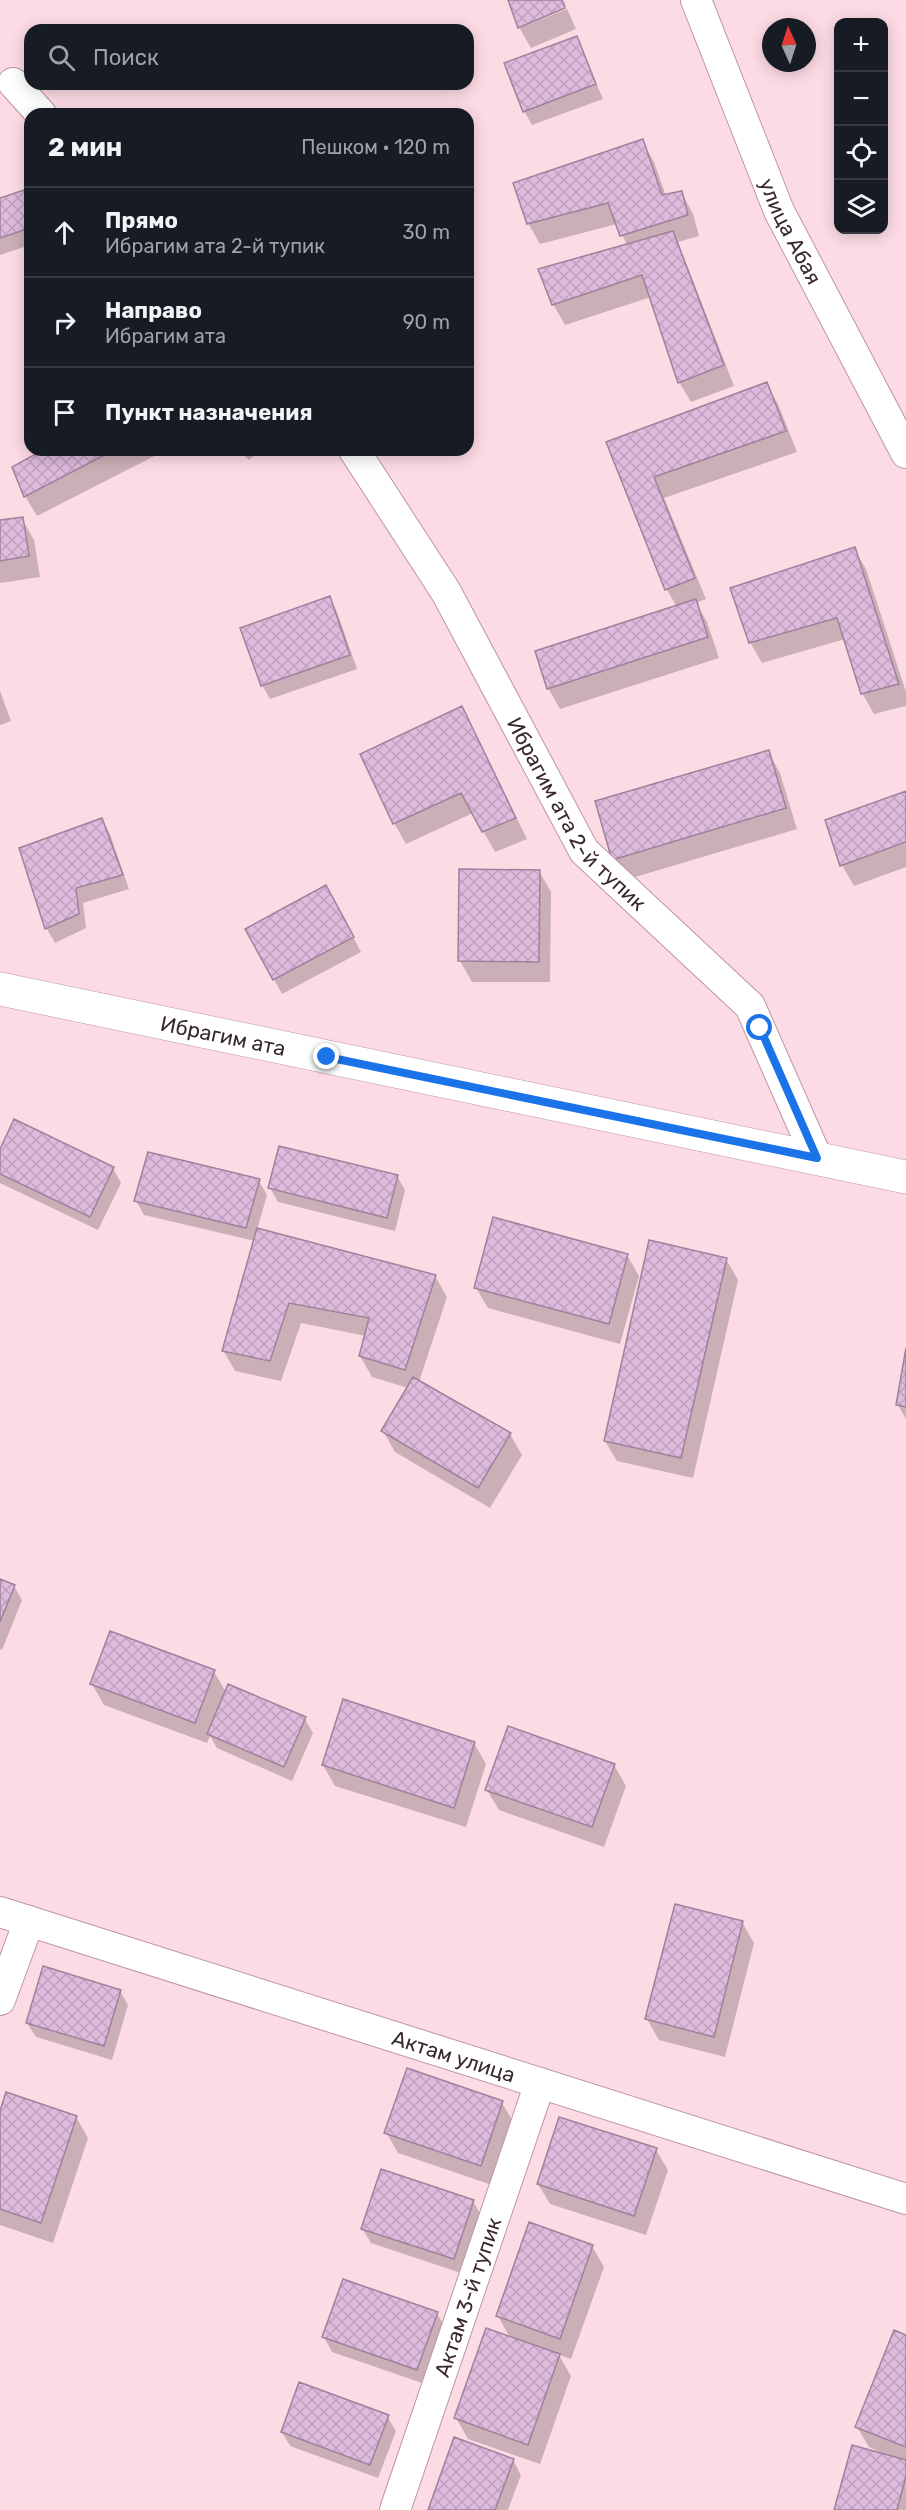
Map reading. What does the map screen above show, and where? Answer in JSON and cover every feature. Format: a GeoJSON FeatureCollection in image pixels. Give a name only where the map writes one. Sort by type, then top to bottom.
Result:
{"type":"FeatureCollection","features":[{"type":"Feature","properties":{"kind":"street","name":"улица Абая"},"geometry":{"type":"LineString","coordinates":[[700,0],[779,211],[906,453]]}},
{"type":"Feature","properties":{"kind":"street"},"geometry":{"type":"LineString","coordinates":[[14,83],[36,108]]}},
{"type":"Feature","properties":{"kind":"street","name":"Ибрагим ата 2-й тупик"},"geometry":{"type":"LineString","coordinates":[[358,456],[446,592],[584,851],[750,1006],[817,1158]]}},
{"type":"Feature","properties":{"kind":"street","name":"Ибрагим ата"},"geometry":{"type":"LineString","coordinates":[[0,989],[906,1177]]}},
{"type":"Feature","properties":{"kind":"street","name":"Актам улица"},"geometry":{"type":"LineString","coordinates":[[0,1912],[906,2199]]}},
{"type":"Feature","properties":{"kind":"street"},"geometry":{"type":"LineString","coordinates":[[0,2000],[29,1921]]}},
{"type":"Feature","properties":{"kind":"street","name":"Актам 3-й тупик"},"geometry":{"type":"LineString","coordinates":[[395,2510],[540,2083]]}},
{"type":"Feature","properties":{"kind":"building"},"geometry":{"type":"Polygon","coordinates":[[[508,0],[562,0],[565,8],[518,28],[508,0]]]}},
{"type":"Feature","properties":{"kind":"building"},"geometry":{"type":"Polygon","coordinates":[[[577,36],[596,84],[523,112],[504,63],[577,36]]]}},
{"type":"Feature","properties":{"kind":"building"},"geometry":{"type":"Polygon","coordinates":[[[643,139],[662,195],[682,191],[688,215],[620,236],[608,203],[527,224],[513,183],[643,139]]]}},
{"type":"Feature","properties":{"kind":"building"},"geometry":{"type":"Polygon","coordinates":[[[24,190],[24,230],[0,238],[0,198],[24,190]]]}},
{"type":"Feature","properties":{"kind":"building"},"geometry":{"type":"Polygon","coordinates":[[[673,231],[724,365],[678,383],[642,275],[552,305],[538,269],[673,231]]]}},
{"type":"Feature","properties":{"kind":"building"},"geometry":{"type":"Polygon","coordinates":[[[767,382],[786,431],[654,477],[695,578],[665,590],[606,442],[767,382]]]}},
{"type":"Feature","properties":{"kind":"building"},"geometry":{"type":"Polygon","coordinates":[[[32,456],[103,456],[24,497],[12,467],[32,456]]]}},
{"type":"Feature","properties":{"kind":"building"},"geometry":{"type":"Polygon","coordinates":[[[23,517],[29,556],[0,561],[0,520],[23,517]]]}},
{"type":"Feature","properties":{"kind":"building"},"geometry":{"type":"Polygon","coordinates":[[[855,547],[899,684],[861,694],[837,618],[749,643],[730,588],[855,547]]]}},
{"type":"Feature","properties":{"kind":"building"},"geometry":{"type":"Polygon","coordinates":[[[330,596],[350,655],[261,686],[240,628],[330,596]]]}},
{"type":"Feature","properties":{"kind":"building"},"geometry":{"type":"Polygon","coordinates":[[[696,599],[708,637],[547,689],[535,651],[696,599]]]}},
{"type":"Feature","properties":{"kind":"building"},"geometry":{"type":"Polygon","coordinates":[[[462,706],[516,818],[482,832],[461,793],[393,824],[360,754],[462,706]]]}},
{"type":"Feature","properties":{"kind":"building"},"geometry":{"type":"Polygon","coordinates":[[[769,750],[786,808],[612,860],[595,801],[769,750]]]}},
{"type":"Feature","properties":{"kind":"building"},"geometry":{"type":"Polygon","coordinates":[[[906,791],[906,842],[840,866],[825,820],[906,791]]]}},
{"type":"Feature","properties":{"kind":"building"},"geometry":{"type":"Polygon","coordinates":[[[102,818],[123,875],[76,888],[79,914],[45,929],[19,848],[102,818]]]}},
{"type":"Feature","properties":{"kind":"building"},"geometry":{"type":"Polygon","coordinates":[[[459,869],[540,870],[539,962],[458,961],[459,869]]]}},
{"type":"Feature","properties":{"kind":"building"},"geometry":{"type":"Polygon","coordinates":[[[326,885],[354,937],[273,980],[245,929],[326,885]]]}},
{"type":"Feature","properties":{"kind":"building"},"geometry":{"type":"Polygon","coordinates":[[[14,1119],[114,1167],[90,1217],[0,1174],[0,1149],[14,1119]]]}},
{"type":"Feature","properties":{"kind":"building"},"geometry":{"type":"Polygon","coordinates":[[[279,1146],[398,1175],[387,1218],[268,1188],[279,1146]]]}},
{"type":"Feature","properties":{"kind":"building"},"geometry":{"type":"Polygon","coordinates":[[[148,1152],[260,1179],[246,1228],[134,1201],[148,1152]]]}},
{"type":"Feature","properties":{"kind":"building"},"geometry":{"type":"Polygon","coordinates":[[[493,1217],[628,1254],[609,1324],[474,1288],[493,1217]]]}},
{"type":"Feature","properties":{"kind":"building"},"geometry":{"type":"Polygon","coordinates":[[[257,1228],[436,1275],[405,1370],[359,1356],[369,1318],[289,1303],[270,1361],[222,1351],[257,1228]]]}},
{"type":"Feature","properties":{"kind":"building"},"geometry":{"type":"Polygon","coordinates":[[[649,1240],[727,1258],[681,1458],[604,1441],[649,1240]]]}},
{"type":"Feature","properties":{"kind":"building"},"geometry":{"type":"Polygon","coordinates":[[[906,1348],[906,1407],[896,1405],[906,1348]]]}},
{"type":"Feature","properties":{"kind":"building"},"geometry":{"type":"Polygon","coordinates":[[[413,1377],[511,1433],[478,1488],[381,1431],[413,1377]]]}},
{"type":"Feature","properties":{"kind":"building"},"geometry":{"type":"Polygon","coordinates":[[[0,1579],[15,1585],[0,1622],[0,1579]]]}},
{"type":"Feature","properties":{"kind":"building"},"geometry":{"type":"Polygon","coordinates":[[[110,1631],[215,1670],[195,1723],[90,1684],[110,1631]]]}},
{"type":"Feature","properties":{"kind":"building"},"geometry":{"type":"Polygon","coordinates":[[[228,1684],[306,1717],[284,1767],[207,1734],[228,1684]]]}},
{"type":"Feature","properties":{"kind":"building"},"geometry":{"type":"Polygon","coordinates":[[[343,1699],[475,1742],[454,1808],[322,1765],[343,1699]]]}},
{"type":"Feature","properties":{"kind":"building"},"geometry":{"type":"Polygon","coordinates":[[[508,1726],[615,1764],[592,1827],[485,1790],[508,1726]]]}},
{"type":"Feature","properties":{"kind":"building"},"geometry":{"type":"Polygon","coordinates":[[[675,1904],[743,1921],[714,2037],[645,2019],[675,1904]]]}},
{"type":"Feature","properties":{"kind":"building"},"geometry":{"type":"Polygon","coordinates":[[[43,1966],[121,1990],[104,2046],[26,2023],[43,1966]]]}},
{"type":"Feature","properties":{"kind":"building"},"geometry":{"type":"Polygon","coordinates":[[[407,2068],[503,2101],[481,2166],[384,2133],[407,2068]]]}},
{"type":"Feature","properties":{"kind":"building"},"geometry":{"type":"Polygon","coordinates":[[[6,2092],[77,2116],[41,2223],[0,2209],[0,2111],[6,2092]]]}},
{"type":"Feature","properties":{"kind":"building"},"geometry":{"type":"Polygon","coordinates":[[[559,2117],[657,2148],[634,2216],[537,2184],[559,2117]]]}},
{"type":"Feature","properties":{"kind":"building"},"geometry":{"type":"Polygon","coordinates":[[[381,2169],[474,2200],[454,2259],[361,2229],[381,2169]]]}},
{"type":"Feature","properties":{"kind":"building"},"geometry":{"type":"Polygon","coordinates":[[[529,2222],[593,2245],[560,2339],[496,2316],[529,2222]]]}},
{"type":"Feature","properties":{"kind":"building"},"geometry":{"type":"Polygon","coordinates":[[[343,2279],[438,2312],[417,2370],[322,2337],[343,2279]]]}},
{"type":"Feature","properties":{"kind":"building"},"geometry":{"type":"Polygon","coordinates":[[[486,2328],[560,2354],[528,2445],[454,2418],[486,2328]]]}},
{"type":"Feature","properties":{"kind":"building"},"geometry":{"type":"Polygon","coordinates":[[[894,2330],[906,2335],[906,2447],[855,2427],[894,2330]]]}},
{"type":"Feature","properties":{"kind":"building"},"geometry":{"type":"Polygon","coordinates":[[[299,2382],[389,2415],[370,2465],[281,2432],[299,2382]]]}},
{"type":"Feature","properties":{"kind":"building"},"geometry":{"type":"Polygon","coordinates":[[[454,2437],[514,2459],[495,2510],[428,2510],[454,2437]]]}},
{"type":"Feature","properties":{"kind":"building"},"geometry":{"type":"Polygon","coordinates":[[[852,2445],[906,2460],[906,2476],[897,2510],[834,2510],[852,2445]]]}},
{"type":"Feature","properties":{"kind":"route"},"geometry":{"type":"LineString","coordinates":[[327,1057],[817,1158],[760,1028]]}}]}
